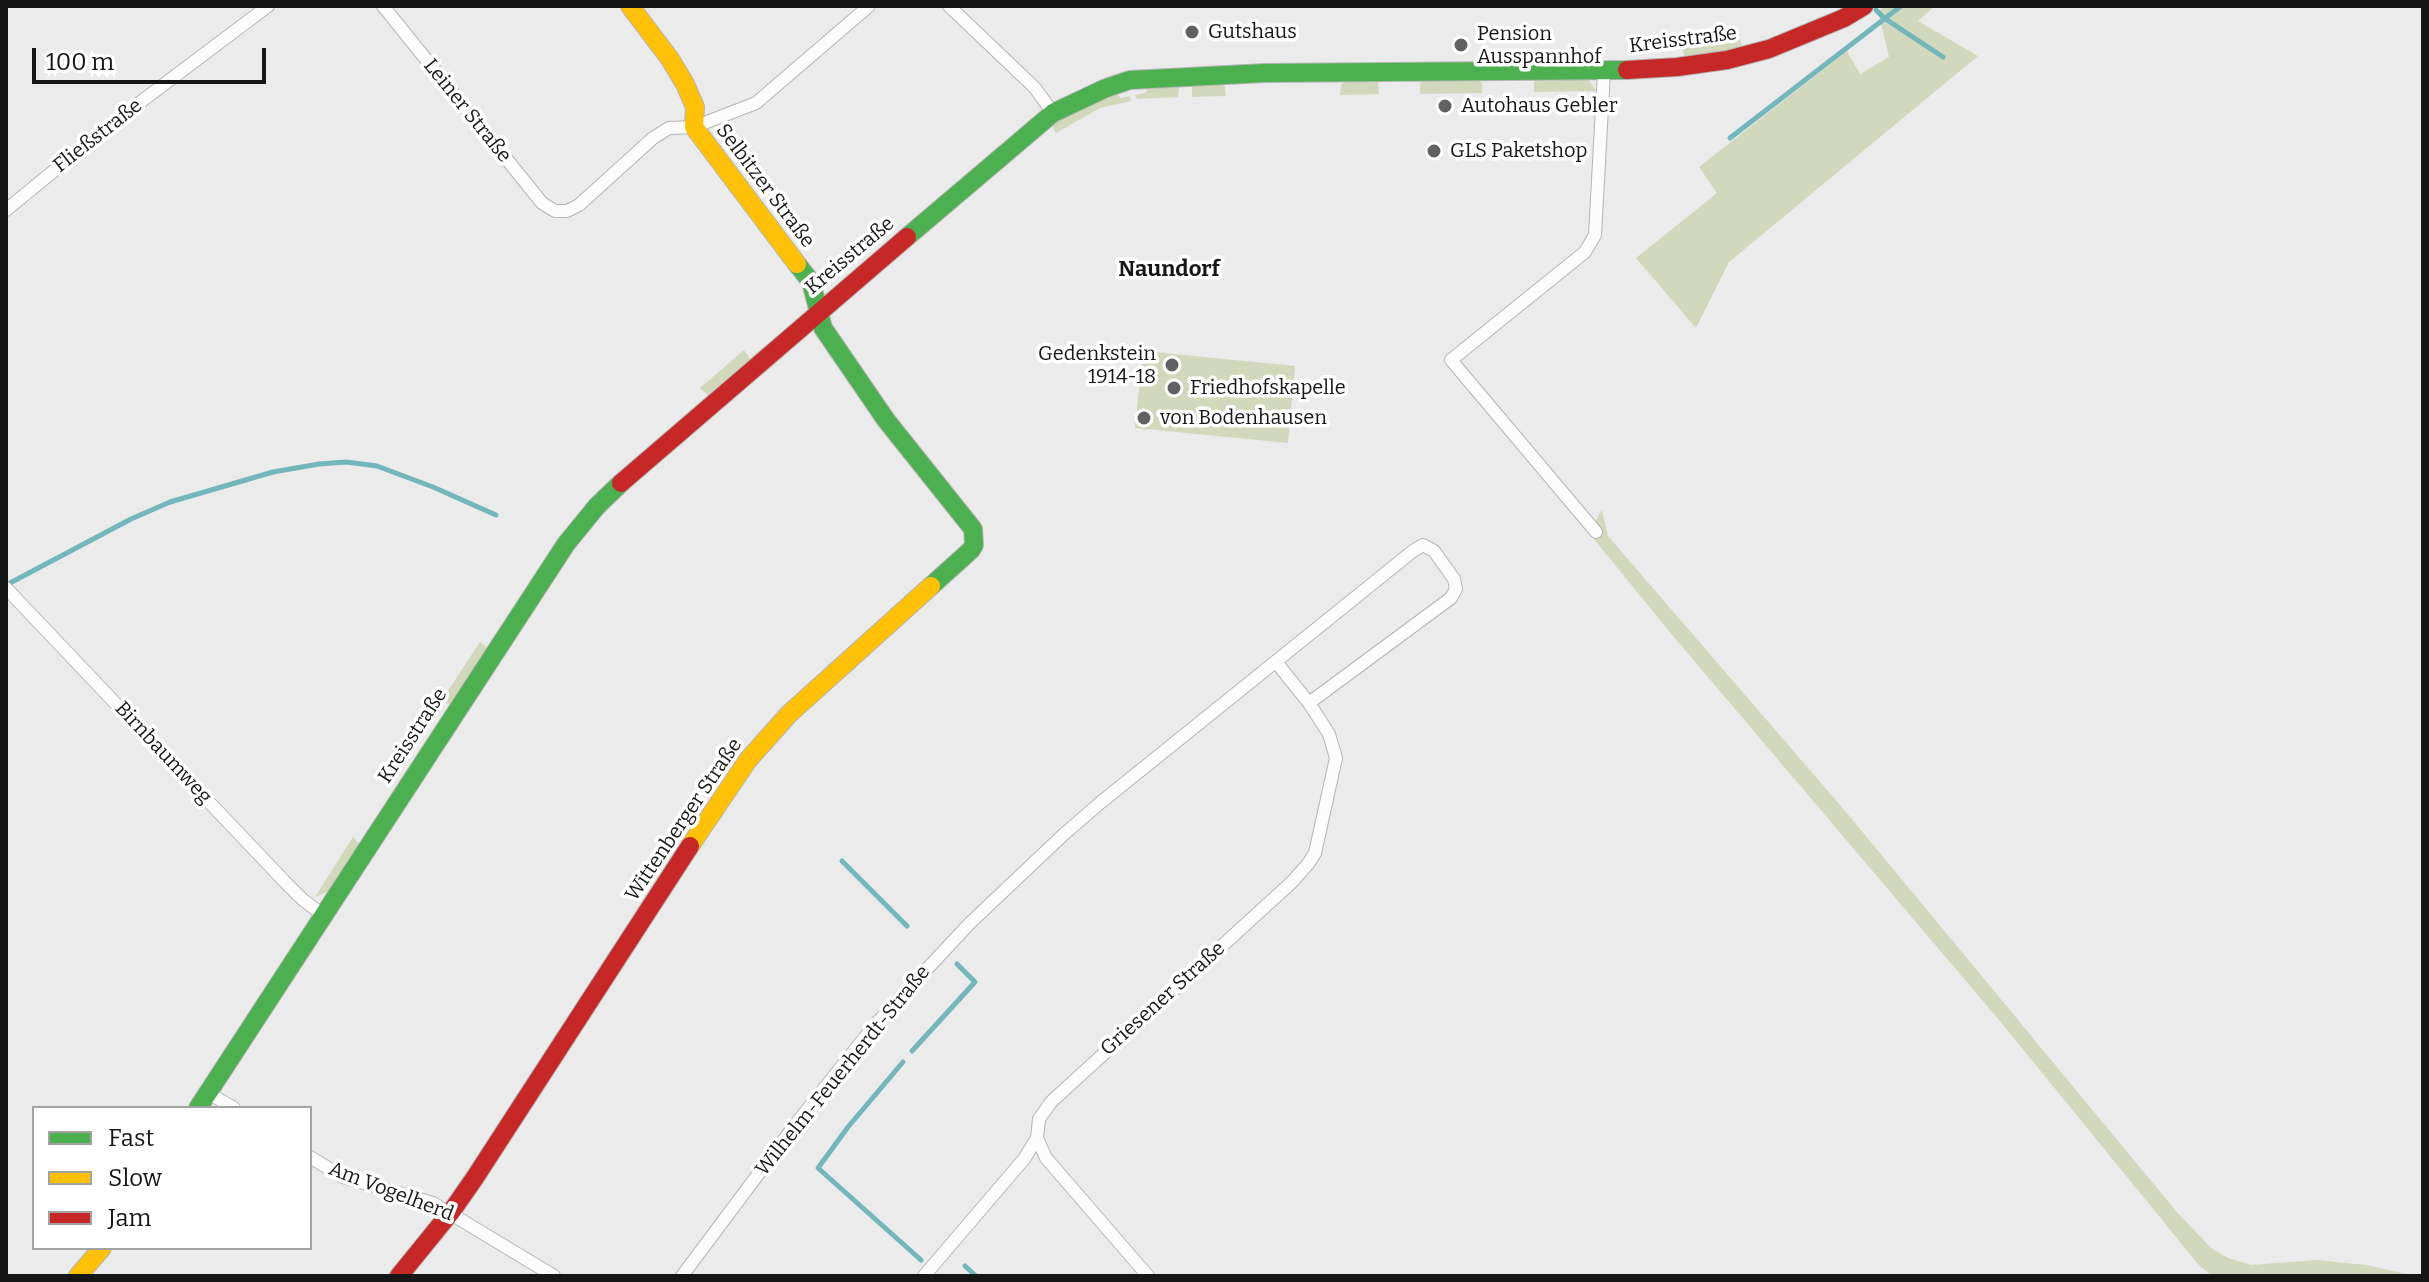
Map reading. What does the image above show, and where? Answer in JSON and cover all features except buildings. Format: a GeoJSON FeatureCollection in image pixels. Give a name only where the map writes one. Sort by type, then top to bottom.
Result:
{"type":"FeatureCollection","features":[{"type":"Feature","properties":{"kind":"main road","name":"Selbitzer Straße"},"geometry":{"type":"LineString","coordinates":[[630,6],[685,84],[695,107],[694,127],[811,282],[819,312]]}},
{"type":"Feature","properties":{"kind":"main road","name":"Kreisstraße"},"geometry":{"type":"LineString","coordinates":[[203,1100],[522,610],[566,544],[589,516],[618,485],[1053,113],[1106,88],[1130,80],[1156,77],[1265,73],[1604,71],[1677,67],[1727,60],[1769,49],[1864,6]]}},
{"type":"Feature","properties":{"kind":"main road","name":"Wittenberger Straße"},"geometry":{"type":"LineString","coordinates":[[399,1276],[451,1212],[748,760],[789,714],[974,545],[973,529],[886,420],[823,328],[819,312]]}},
{"type":"Feature","properties":{"kind":"main road"},"geometry":{"type":"LineString","coordinates":[[78,1276],[100,1250]]}},
{"type":"Feature","properties":{"kind":"street","name":"Fließstraße"},"geometry":{"type":"LineString","coordinates":[[6,210],[110,125],[268,6]]}},
{"type":"Feature","properties":{"kind":"street","name":"Leiner Straße"},"geometry":{"type":"LineString","coordinates":[[383,6],[542,203],[555,211],[567,211],[579,205],[669,128],[694,127]]}},
{"type":"Feature","properties":{"kind":"street"},"geometry":{"type":"LineString","coordinates":[[694,127],[756,103],[869,6]]}},
{"type":"Feature","properties":{"kind":"street"},"geometry":{"type":"LineString","coordinates":[[949,6],[1035,88],[1053,113]]}},
{"type":"Feature","properties":{"kind":"street"},"geometry":{"type":"LineString","coordinates":[[1596,532],[1451,360],[1585,252],[1595,235],[1604,71]]}},
{"type":"Feature","properties":{"kind":"street","name":"Wilhelm-Feuerherdt-Straße"},"geometry":{"type":"LineString","coordinates":[[682,1276],[811,1104],[874,1026],[932,962],[1063,835],[1413,551],[1423,545],[1434,551],[1454,579],[1456,589],[1451,598],[1309,703]]}},
{"type":"Feature","properties":{"kind":"street","name":"Birnbaumweg"},"geometry":{"type":"LineString","coordinates":[[6,588],[285,882],[323,915]]}},
{"type":"Feature","properties":{"kind":"street"},"geometry":{"type":"LineString","coordinates":[[1276,662],[1309,703]]}},
{"type":"Feature","properties":{"kind":"street","name":"Griesener Straße"},"geometry":{"type":"LineString","coordinates":[[924,1276],[1024,1159],[1037,1138],[1039,1119],[1052,1101],[1308,864],[1315,853],[1336,758],[1329,734],[1309,703]]}},
{"type":"Feature","properties":{"kind":"street"},"geometry":{"type":"LineString","coordinates":[[203,1100],[226,1106]]}},
{"type":"Feature","properties":{"kind":"street"},"geometry":{"type":"LineString","coordinates":[[1037,1138],[1046,1158],[1148,1276]]}},
{"type":"Feature","properties":{"kind":"street","name":"Am Vogelherd"},"geometry":{"type":"LineString","coordinates":[[312,1158],[343,1177],[433,1203],[554,1276]]}},
{"type":"Feature","properties":{"kind":"green space"},"geometry":{"type":"Polygon","coordinates":[[[1886,6],[1935,6],[1918,21],[1978,56],[1729,262],[1696,328],[1636,258],[1717,193],[1699,167],[1847,51],[1860,74],[1889,57],[1878,11],[1886,6]]]}},
{"type":"Feature","properties":{"kind":"green space"},"geometry":{"type":"Polygon","coordinates":[[[1739,35],[1740,48],[1685,58],[1682,47],[1739,35]]]}},
{"type":"Feature","properties":{"kind":"green space"},"geometry":{"type":"Polygon","coordinates":[[[1534,79],[1589,80],[1596,91],[1534,92],[1534,79]]]}},
{"type":"Feature","properties":{"kind":"green space"},"geometry":{"type":"Polygon","coordinates":[[[1423,80],[1479,80],[1482,93],[1420,94],[1423,80]]]}},
{"type":"Feature","properties":{"kind":"green space"},"geometry":{"type":"Polygon","coordinates":[[[1345,81],[1378,81],[1379,94],[1340,95],[1341,85],[1345,81]]]}},
{"type":"Feature","properties":{"kind":"green space"},"geometry":{"type":"Polygon","coordinates":[[[1196,84],[1222,84],[1226,96],[1192,97],[1192,87],[1196,84]]]}},
{"type":"Feature","properties":{"kind":"green space"},"geometry":{"type":"Polygon","coordinates":[[[1179,87],[1178,97],[1137,99],[1135,95],[1145,93],[1148,88],[1179,87]]]}},
{"type":"Feature","properties":{"kind":"green space"},"geometry":{"type":"Polygon","coordinates":[[[1117,94],[1121,98],[1130,96],[1131,101],[1100,108],[1056,133],[1053,128],[1063,118],[1117,94]]]}},
{"type":"Feature","properties":{"kind":"green space"},"geometry":{"type":"Polygon","coordinates":[[[744,350],[750,359],[708,395],[700,388],[744,350]]]}},
{"type":"Feature","properties":{"kind":"green space"},"geometry":{"type":"Polygon","coordinates":[[[1143,351],[1295,366],[1288,443],[1135,428],[1143,351]]]}},
{"type":"Feature","properties":{"kind":"green space"},"geometry":{"type":"Polygon","coordinates":[[[1602,510],[1608,536],[1846,812],[2176,1211],[2211,1248],[2228,1258],[2251,1265],[2317,1260],[2366,1265],[2416,1276],[2212,1276],[2198,1264],[1999,1020],[1589,533],[1602,510]]]}},
{"type":"Feature","properties":{"kind":"green space"},"geometry":{"type":"Polygon","coordinates":[[[480,642],[488,648],[451,704],[446,703],[442,700],[480,642]]]}},
{"type":"Feature","properties":{"kind":"green space"},"geometry":{"type":"Polygon","coordinates":[[[353,837],[360,845],[332,887],[315,897],[353,837]]]}},
{"type":"Feature","properties":{"kind":"waterway"},"geometry":{"type":"LineString","coordinates":[[1730,138],[1901,6]]}},
{"type":"Feature","properties":{"kind":"waterway"},"geometry":{"type":"LineString","coordinates":[[1876,10],[1943,57]]}},
{"type":"Feature","properties":{"kind":"waterway"},"geometry":{"type":"LineString","coordinates":[[10,583],[131,519],[170,502],[273,472],[319,464],[346,462],[377,466],[496,515]]}},
{"type":"Feature","properties":{"kind":"waterway"},"geometry":{"type":"LineString","coordinates":[[842,861],[907,926]]}},
{"type":"Feature","properties":{"kind":"waterway"},"geometry":{"type":"LineString","coordinates":[[912,1051],[975,982],[957,964]]}},
{"type":"Feature","properties":{"kind":"waterway"},"geometry":{"type":"LineString","coordinates":[[903,1062],[818,1168],[921,1260]]}},
{"type":"Feature","properties":{"kind":"waterway"},"geometry":{"type":"LineString","coordinates":[[965,1266],[976,1276]]}},
{"type":"Feature","properties":{"kind":"traffic: fast"},"geometry":{"type":"LineString","coordinates":[[907,237],[1053,113],[1130,80],[1265,73],[1627,70]]}},
{"type":"Feature","properties":{"kind":"traffic: fast"},"geometry":{"type":"LineString","coordinates":[[797,264],[811,282],[823,328],[886,420],[973,529],[974,545],[971,550],[931,586]]}},
{"type":"Feature","properties":{"kind":"traffic: fast"},"geometry":{"type":"LineString","coordinates":[[199,1106],[566,544],[597,506],[621,483]]}},
{"type":"Feature","properties":{"kind":"traffic: slow"},"geometry":{"type":"LineString","coordinates":[[630,6],[685,84],[695,107],[694,127],[797,264]]}},
{"type":"Feature","properties":{"kind":"traffic: slow"},"geometry":{"type":"LineString","coordinates":[[690,846],[748,760],[789,714],[931,586]]}},
{"type":"Feature","properties":{"kind":"traffic: slow"},"geometry":{"type":"LineString","coordinates":[[78,1276],[100,1250]]}},
{"type":"Feature","properties":{"kind":"traffic: jam"},"geometry":{"type":"LineString","coordinates":[[1627,70],[1727,60],[1769,49],[1844,18],[1864,6]]}},
{"type":"Feature","properties":{"kind":"traffic: jam"},"geometry":{"type":"LineString","coordinates":[[621,483],[907,237]]}},
{"type":"Feature","properties":{"kind":"traffic: jam"},"geometry":{"type":"LineString","coordinates":[[399,1276],[474,1179],[690,846]]}},
{"type":"Feature","properties":{"kind":"place","name":"Gutshaus"},"geometry":{"type":"Point","coordinates":[1192,32]}},
{"type":"Feature","properties":{"kind":"place","name":"Pension Ausspannhof"},"geometry":{"type":"Point","coordinates":[1461,45]}},
{"type":"Feature","properties":{"kind":"place","name":"Autohaus Gebler"},"geometry":{"type":"Point","coordinates":[1445,106]}},
{"type":"Feature","properties":{"kind":"place","name":"GLS Paketshop"},"geometry":{"type":"Point","coordinates":[1434,151]}},
{"type":"Feature","properties":{"kind":"place","name":"Gedenkstein 1914-18"},"geometry":{"type":"Point","coordinates":[1172,365]}},
{"type":"Feature","properties":{"kind":"place","name":"Friedhofskapelle"},"geometry":{"type":"Point","coordinates":[1174,388]}},
{"type":"Feature","properties":{"kind":"place","name":"von Bodenhausen"},"geometry":{"type":"Point","coordinates":[1144,418]}},
{"type":"Feature","properties":{"kind":"district","name":"Naundorf"},"geometry":{"type":"Point","coordinates":[1169,270]}}]}
